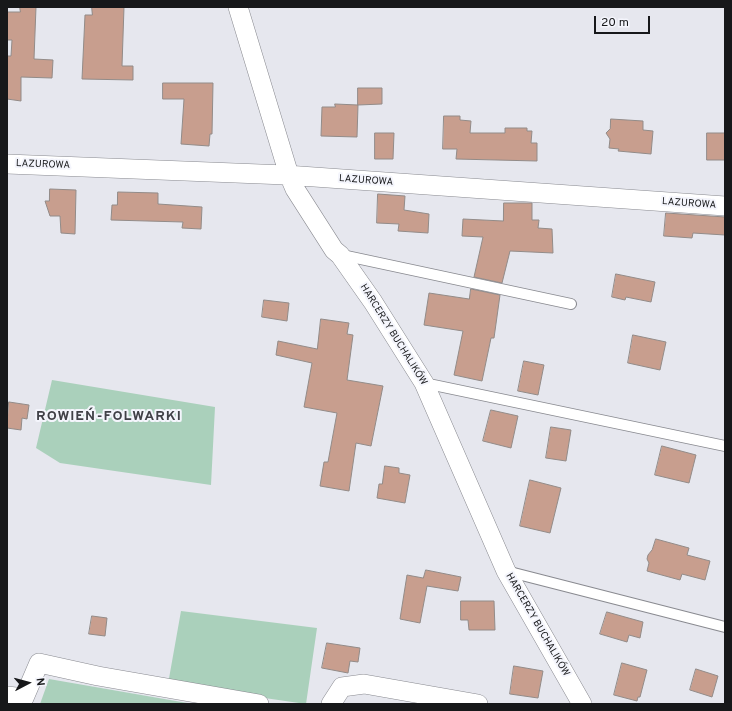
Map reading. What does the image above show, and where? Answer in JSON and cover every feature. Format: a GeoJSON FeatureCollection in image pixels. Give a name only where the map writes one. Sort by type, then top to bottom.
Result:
{"type":"FeatureCollection","features":[{"type":"Feature","properties":{"kind":"street","name":"HARCERZY BUCHALIKÓW"},"geometry":{"type":"LineString","coordinates":[[238,7],[289,175],[299,195],[334,250],[340,255],[373,302],[424,382],[506,571],[582,704]]}},
{"type":"Feature","properties":{"kind":"street","name":"LAZUROWA"},"geometry":{"type":"LineString","coordinates":[[7,164],[289,175],[725,206]]}},
{"type":"Feature","properties":{"kind":"street"},"geometry":{"type":"LineString","coordinates":[[7,696],[24,698],[39,663],[98,676],[259,704]]}},
{"type":"Feature","properties":{"kind":"street"},"geometry":{"type":"LineString","coordinates":[[331,704],[342,687],[364,684],[478,704]]}},
{"type":"Feature","properties":{"kind":"lane"},"geometry":{"type":"LineString","coordinates":[[340,255],[571,304]]}},
{"type":"Feature","properties":{"kind":"lane"},"geometry":{"type":"LineString","coordinates":[[424,382],[725,446]]}},
{"type":"Feature","properties":{"kind":"lane"},"geometry":{"type":"LineString","coordinates":[[506,571],[725,627]]}},
{"type":"Feature","properties":{"kind":"green space"},"geometry":{"type":"Polygon","coordinates":[[[52,380],[215,407],[211,485],[60,463],[36,448],[52,380]]]}},
{"type":"Feature","properties":{"kind":"green space"},"geometry":{"type":"Polygon","coordinates":[[[181,611],[317,628],[306,704],[168,684],[181,611]]]}},
{"type":"Feature","properties":{"kind":"green space"},"geometry":{"type":"Polygon","coordinates":[[[49,679],[193,704],[40,704],[49,679]]]}},
{"type":"Feature","properties":{"kind":"building"},"geometry":{"type":"Polygon","coordinates":[[[20,7],[36,7],[34,59],[53,60],[52,78],[21,77],[21,101],[7,99],[7,56],[11,56],[12,40],[7,40],[7,12],[20,12],[20,7]]]}},
{"type":"Feature","properties":{"kind":"building"},"geometry":{"type":"Polygon","coordinates":[[[92,7],[124,7],[122,66],[133,66],[133,80],[82,79],[85,15],[92,15],[92,7]]]}},
{"type":"Feature","properties":{"kind":"building"},"geometry":{"type":"Polygon","coordinates":[[[163,83],[213,83],[212,134],[210,134],[209,146],[181,144],[184,99],[163,99],[163,83]]]}},
{"type":"Feature","properties":{"kind":"building"},"geometry":{"type":"Polygon","coordinates":[[[358,88],[382,88],[382,104],[358,105],[358,88]]]}},
{"type":"Feature","properties":{"kind":"building"},"geometry":{"type":"Polygon","coordinates":[[[335,104],[358,105],[357,137],[321,136],[322,107],[335,107],[335,104]]]}},
{"type":"Feature","properties":{"kind":"building"},"geometry":{"type":"Polygon","coordinates":[[[444,116],[460,116],[460,120],[471,121],[470,133],[505,133],[505,128],[527,128],[527,131],[532,131],[531,143],[537,143],[537,161],[456,159],[457,149],[443,149],[444,116]]]}},
{"type":"Feature","properties":{"kind":"building"},"geometry":{"type":"Polygon","coordinates":[[[611,119],[643,121],[643,130],[653,131],[651,154],[618,151],[619,149],[609,148],[610,139],[606,133],[610,129],[611,119]]]}},
{"type":"Feature","properties":{"kind":"building"},"geometry":{"type":"Polygon","coordinates":[[[375,133],[394,133],[393,159],[375,159],[375,133]]]}},
{"type":"Feature","properties":{"kind":"building"},"geometry":{"type":"Polygon","coordinates":[[[707,133],[725,133],[725,160],[707,160],[707,133]]]}},
{"type":"Feature","properties":{"kind":"building"},"geometry":{"type":"Polygon","coordinates":[[[50,189],[76,190],[75,234],[61,233],[60,216],[50,216],[45,201],[49,201],[50,189]]]}},
{"type":"Feature","properties":{"kind":"building"},"geometry":{"type":"Polygon","coordinates":[[[118,192],[158,193],[158,204],[202,207],[201,229],[182,228],[183,222],[111,220],[112,205],[117,205],[118,192]]]}},
{"type":"Feature","properties":{"kind":"building"},"geometry":{"type":"Polygon","coordinates":[[[378,194],[405,196],[404,210],[429,214],[428,233],[398,231],[399,224],[377,223],[378,194]]]}},
{"type":"Feature","properties":{"kind":"building"},"geometry":{"type":"Polygon","coordinates":[[[504,203],[532,203],[532,220],[539,220],[538,228],[552,229],[553,253],[510,251],[502,283],[474,277],[483,237],[462,236],[463,219],[503,221],[504,203]]]}},
{"type":"Feature","properties":{"kind":"building"},"geometry":{"type":"Polygon","coordinates":[[[666,213],[725,217],[725,235],[693,233],[692,238],[664,236],[666,213]]]}},
{"type":"Feature","properties":{"kind":"building"},"geometry":{"type":"Polygon","coordinates":[[[616,274],[655,282],[651,302],[626,297],[625,300],[612,297],[616,274]]]}},
{"type":"Feature","properties":{"kind":"building"},"geometry":{"type":"Polygon","coordinates":[[[471,289],[500,295],[494,338],[491,338],[482,381],[454,375],[463,331],[424,325],[429,293],[469,299],[471,289]]]}},
{"type":"Feature","properties":{"kind":"building"},"geometry":{"type":"Polygon","coordinates":[[[264,300],[289,303],[287,321],[262,317],[264,300]]]}},
{"type":"Feature","properties":{"kind":"building"},"geometry":{"type":"Polygon","coordinates":[[[321,319],[349,323],[347,334],[353,335],[347,380],[383,386],[371,446],[356,443],[349,491],[320,486],[324,462],[328,462],[337,413],[304,407],[312,363],[276,355],[278,341],[317,349],[321,319]]]}},
{"type":"Feature","properties":{"kind":"building"},"geometry":{"type":"Polygon","coordinates":[[[633,335],[666,342],[660,370],[628,363],[633,335]]]}},
{"type":"Feature","properties":{"kind":"building"},"geometry":{"type":"Polygon","coordinates":[[[524,361],[544,365],[538,395],[518,391],[524,361]]]}},
{"type":"Feature","properties":{"kind":"building"},"geometry":{"type":"Polygon","coordinates":[[[9,402],[29,405],[27,419],[22,418],[21,430],[7,428],[9,402]]]}},
{"type":"Feature","properties":{"kind":"building"},"geometry":{"type":"Polygon","coordinates":[[[491,410],[518,416],[511,448],[483,441],[491,410]]]}},
{"type":"Feature","properties":{"kind":"building"},"geometry":{"type":"Polygon","coordinates":[[[551,427],[571,430],[566,461],[546,458],[551,427]]]}},
{"type":"Feature","properties":{"kind":"building"},"geometry":{"type":"Polygon","coordinates":[[[662,446],[696,455],[689,483],[655,475],[662,446]]]}},
{"type":"Feature","properties":{"kind":"building"},"geometry":{"type":"Polygon","coordinates":[[[385,466],[399,468],[399,473],[410,475],[405,503],[377,498],[379,484],[382,484],[385,466]]]}},
{"type":"Feature","properties":{"kind":"building"},"geometry":{"type":"Polygon","coordinates":[[[530,480],[561,488],[550,533],[520,526],[530,480]]]}},
{"type":"Feature","properties":{"kind":"building"},"geometry":{"type":"Polygon","coordinates":[[[656,539],[689,548],[687,555],[710,561],[705,580],[682,574],[680,580],[647,571],[649,563],[647,559],[648,555],[652,550],[656,539]]]}},
{"type":"Feature","properties":{"kind":"building"},"geometry":{"type":"Polygon","coordinates":[[[426,570],[461,577],[458,591],[427,586],[420,623],[400,619],[407,575],[423,578],[426,570]]]}},
{"type":"Feature","properties":{"kind":"building"},"geometry":{"type":"Polygon","coordinates":[[[461,601],[494,601],[495,630],[469,630],[468,620],[461,620],[461,601]]]}},
{"type":"Feature","properties":{"kind":"building"},"geometry":{"type":"Polygon","coordinates":[[[607,612],[643,622],[640,638],[629,635],[627,642],[600,634],[607,612]]]}},
{"type":"Feature","properties":{"kind":"building"},"geometry":{"type":"Polygon","coordinates":[[[92,616],[107,618],[105,636],[89,634],[92,616]]]}},
{"type":"Feature","properties":{"kind":"building"},"geometry":{"type":"Polygon","coordinates":[[[327,643],[360,648],[358,662],[350,661],[348,673],[322,668],[327,643]]]}},
{"type":"Feature","properties":{"kind":"building"},"geometry":{"type":"Polygon","coordinates":[[[622,663],[647,670],[640,697],[638,697],[637,701],[614,695],[622,663]]]}},
{"type":"Feature","properties":{"kind":"building"},"geometry":{"type":"Polygon","coordinates":[[[514,666],[543,671],[538,698],[510,694],[514,666]]]}},
{"type":"Feature","properties":{"kind":"building"},"geometry":{"type":"Polygon","coordinates":[[[696,669],[718,676],[712,697],[690,690],[696,669]]]}},
{"type":"Feature","properties":{"kind":"district","name":"ROWIEŃ-FOLWARKI"},"geometry":{"type":"Point","coordinates":[109,417]}}]}
